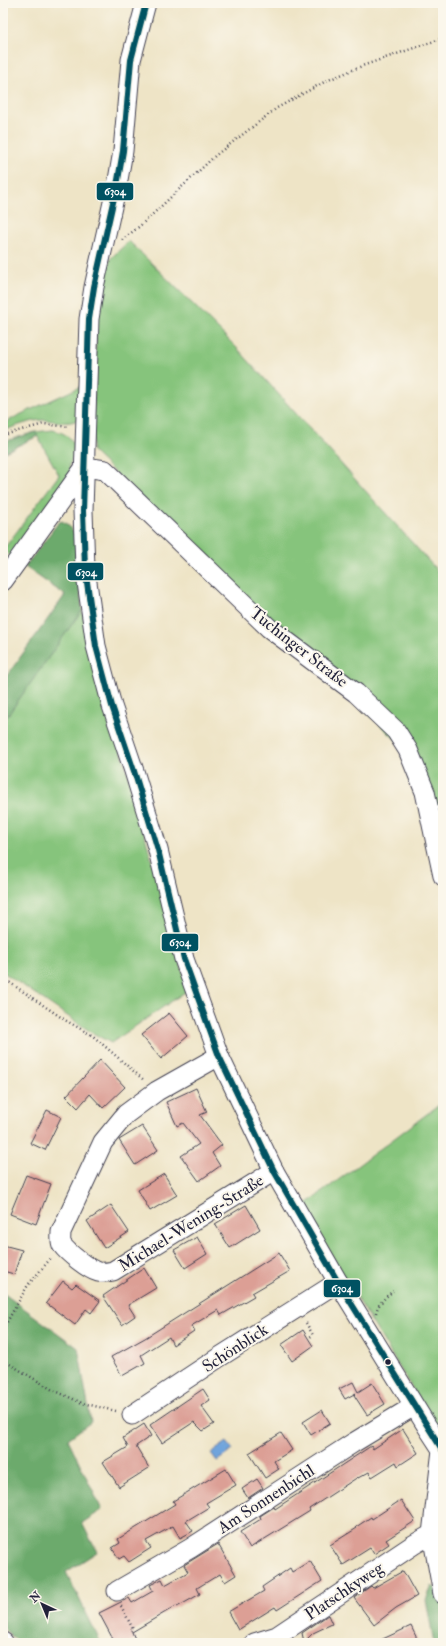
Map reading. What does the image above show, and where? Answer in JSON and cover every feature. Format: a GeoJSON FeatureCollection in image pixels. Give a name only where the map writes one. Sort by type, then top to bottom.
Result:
{"type":"FeatureCollection","features":[{"type":"Feature","properties":{"kind":"street"},"geometry":{"type":"LineString","coordinates":[[146,3],[131,60],[123,151],[117,187],[91,304],[85,428],[83,511],[85,568],[96,646],[112,706],[158,850],[184,959],[219,1056],[274,1171],[338,1282],[442,1450],[432,1534],[443,1594]]}},
{"type":"Feature","properties":{"kind":"street"},"geometry":{"type":"LineString","coordinates":[[3,581],[85,467]]}},
{"type":"Feature","properties":{"kind":"street","name":"Tuchinger Straße"},"geometry":{"type":"LineString","coordinates":[[85,467],[105,470],[269,628],[356,693],[396,731],[408,750],[425,792],[443,876]]}},
{"type":"Feature","properties":{"kind":"street"},"geometry":{"type":"LineString","coordinates":[[63,1245],[61,1241],[61,1232],[103,1142],[126,1114],[157,1091],[219,1056]]}},
{"type":"Feature","properties":{"kind":"street","name":"Michael-Wening-Straße"},"geometry":{"type":"LineString","coordinates":[[63,1245],[82,1262],[97,1272],[105,1273],[113,1271],[274,1171]]}},
{"type":"Feature","properties":{"kind":"street","name":"Schönblick"},"geometry":{"type":"LineString","coordinates":[[132,1415],[218,1358],[338,1282]]}},
{"type":"Feature","properties":{"kind":"street","name":"Am Sonnenbichl"},"geometry":{"type":"LineString","coordinates":[[117,1591],[186,1551],[346,1447],[414,1406]]}},
{"type":"Feature","properties":{"kind":"street","name":"Platschkyweg"},"geometry":{"type":"LineString","coordinates":[[254,1643],[277,1636],[413,1544],[432,1534]]}},
{"type":"Feature","properties":{"kind":"path"},"geometry":{"type":"LineString","coordinates":[[3,10],[4,3]]}},
{"type":"Feature","properties":{"kind":"path"},"geometry":{"type":"LineString","coordinates":[[103,249],[130,235],[216,155],[277,108],[326,81],[362,66],[443,38]]}},
{"type":"Feature","properties":{"kind":"path"},"geometry":{"type":"LineString","coordinates":[[3,435],[44,424],[85,428]]}},
{"type":"Feature","properties":{"kind":"path"},"geometry":{"type":"LineString","coordinates":[[3,978],[65,1020],[93,1036],[157,1091]]}},
{"type":"Feature","properties":{"kind":"path"},"geometry":{"type":"LineString","coordinates":[[3,1329],[28,1285],[63,1245]]}},
{"type":"Feature","properties":{"kind":"path"},"geometry":{"type":"LineString","coordinates":[[306,1323],[313,1335],[308,1338]]}},
{"type":"Feature","properties":{"kind":"path"},"geometry":{"type":"LineString","coordinates":[[3,1360],[51,1389],[82,1403],[132,1415]]}},
{"type":"Feature","properties":{"kind":"path"},"geometry":{"type":"LineString","coordinates":[[117,1591],[116,1597],[122,1612],[133,1629],[131,1631]]}},
{"type":"Feature","properties":{"kind":"green space"},"geometry":{"type":"Polygon","coordinates":[[[129,241],[237,348],[443,577],[443,859],[417,760],[92,451],[97,311],[110,259],[129,241]]]}},
{"type":"Feature","properties":{"kind":"green space"},"geometry":{"type":"Polygon","coordinates":[[[82,386],[79,419],[71,422],[42,420],[22,424],[3,431],[3,424],[17,416],[82,386]]]}},
{"type":"Feature","properties":{"kind":"green space"},"geometry":{"type":"Polygon","coordinates":[[[53,430],[66,435],[73,442],[74,453],[69,466],[74,474],[12,558],[3,550],[59,475],[35,432],[53,430]]]}},
{"type":"Feature","properties":{"kind":"green space"},"geometry":{"type":"Polygon","coordinates":[[[35,432],[38,436],[3,453],[3,442],[35,432]]]}},
{"type":"Feature","properties":{"kind":"green space"},"geometry":{"type":"Polygon","coordinates":[[[62,521],[68,525],[75,534],[82,610],[3,722],[3,681],[65,595],[25,567],[58,523],[62,521]]]}},
{"type":"Feature","properties":{"kind":"green space"},"geometry":{"type":"Polygon","coordinates":[[[82,610],[188,990],[111,1043],[91,1032],[3,972],[3,722],[82,610]]]}},
{"type":"Feature","properties":{"kind":"green space"},"geometry":{"type":"Polygon","coordinates":[[[443,1102],[443,1439],[302,1207],[443,1102]]]}},
{"type":"Feature","properties":{"kind":"green space"},"geometry":{"type":"Polygon","coordinates":[[[3,1293],[78,1348],[91,1422],[68,1439],[102,1510],[82,1523],[97,1552],[66,1572],[101,1643],[19,1643],[3,1628],[3,1293]]]}},
{"type":"Feature","properties":{"kind":"green space"},"geometry":{"type":"Polygon","coordinates":[[[432,1586],[443,1591],[443,1643],[434,1643],[426,1600],[432,1586]]]}},
{"type":"Feature","properties":{"kind":"water"},"geometry":{"type":"Polygon","coordinates":[[[227,1442],[233,1450],[217,1461],[211,1453],[227,1442]]]}},
{"type":"Feature","properties":{"kind":"building"},"geometry":{"type":"Polygon","coordinates":[[[169,1013],[188,1036],[161,1059],[141,1035],[169,1013]]]}},
{"type":"Feature","properties":{"kind":"building"},"geometry":{"type":"Polygon","coordinates":[[[100,1060],[125,1087],[103,1108],[90,1094],[78,1108],[66,1096],[100,1060]]]}},
{"type":"Feature","properties":{"kind":"building"},"geometry":{"type":"Polygon","coordinates":[[[196,1088],[207,1112],[200,1115],[222,1145],[212,1153],[220,1166],[199,1181],[181,1156],[199,1144],[183,1123],[177,1126],[166,1102],[196,1088]]]}},
{"type":"Feature","properties":{"kind":"building"},"geometry":{"type":"Polygon","coordinates":[[[47,1110],[61,1117],[45,1150],[30,1143],[47,1110]]]}},
{"type":"Feature","properties":{"kind":"building"},"geometry":{"type":"Polygon","coordinates":[[[142,1126],[158,1150],[135,1165],[119,1140],[142,1126]]]}},
{"type":"Feature","properties":{"kind":"building"},"geometry":{"type":"Polygon","coordinates":[[[164,1174],[177,1195],[150,1211],[138,1190],[164,1174]]]}},
{"type":"Feature","properties":{"kind":"building"},"geometry":{"type":"Polygon","coordinates":[[[26,1175],[51,1184],[36,1224],[10,1214],[26,1175]]]}},
{"type":"Feature","properties":{"kind":"building"},"geometry":{"type":"Polygon","coordinates":[[[111,1205],[129,1232],[104,1248],[87,1221],[111,1205]]]}},
{"type":"Feature","properties":{"kind":"building"},"geometry":{"type":"Polygon","coordinates":[[[246,1205],[260,1229],[230,1248],[215,1224],[246,1205]]]}},
{"type":"Feature","properties":{"kind":"building"},"geometry":{"type":"Polygon","coordinates":[[[197,1237],[207,1254],[185,1268],[174,1250],[197,1237]]]}},
{"type":"Feature","properties":{"kind":"building"},"geometry":{"type":"Polygon","coordinates":[[[3,1245],[22,1250],[14,1274],[3,1271],[3,1245]]]}},
{"type":"Feature","properties":{"kind":"building"},"geometry":{"type":"Polygon","coordinates":[[[279,1253],[290,1271],[252,1293],[254,1296],[221,1315],[218,1310],[191,1326],[194,1331],[173,1345],[169,1337],[141,1355],[145,1363],[122,1376],[111,1357],[145,1338],[279,1253]]]}},
{"type":"Feature","properties":{"kind":"building"},"geometry":{"type":"Polygon","coordinates":[[[144,1268],[156,1288],[128,1305],[135,1316],[122,1325],[103,1296],[144,1268]]]}},
{"type":"Feature","properties":{"kind":"building"},"geometry":{"type":"Polygon","coordinates":[[[63,1281],[72,1288],[76,1284],[100,1301],[91,1313],[86,1309],[75,1325],[46,1303],[63,1281]]]}},
{"type":"Feature","properties":{"kind":"building"},"geometry":{"type":"Polygon","coordinates":[[[303,1330],[313,1346],[292,1361],[281,1345],[303,1330]]]}},
{"type":"Feature","properties":{"kind":"building"},"geometry":{"type":"Polygon","coordinates":[[[353,1382],[358,1392],[372,1383],[385,1404],[367,1415],[354,1395],[356,1393],[345,1399],[339,1389],[353,1382]]]}},
{"type":"Feature","properties":{"kind":"building"},"geometry":{"type":"Polygon","coordinates":[[[203,1389],[210,1400],[201,1406],[214,1424],[203,1431],[194,1422],[162,1443],[150,1425],[203,1389]]]}},
{"type":"Feature","properties":{"kind":"building"},"geometry":{"type":"Polygon","coordinates":[[[322,1410],[330,1423],[311,1435],[303,1422],[322,1410]]]}},
{"type":"Feature","properties":{"kind":"building"},"geometry":{"type":"Polygon","coordinates":[[[144,1424],[151,1436],[136,1446],[149,1468],[119,1487],[103,1462],[128,1447],[123,1438],[144,1424]]]}},
{"type":"Feature","properties":{"kind":"building"},"geometry":{"type":"Polygon","coordinates":[[[403,1429],[418,1453],[398,1466],[396,1462],[372,1477],[369,1472],[358,1477],[309,1509],[310,1511],[250,1548],[240,1532],[261,1519],[260,1516],[274,1507],[275,1509],[371,1446],[373,1449],[403,1429]]]}},
{"type":"Feature","properties":{"kind":"building"},"geometry":{"type":"Polygon","coordinates":[[[281,1433],[292,1450],[274,1461],[279,1469],[265,1478],[249,1453],[281,1433]]]}},
{"type":"Feature","properties":{"kind":"building"},"geometry":{"type":"Polygon","coordinates":[[[226,1469],[236,1485],[206,1503],[209,1507],[186,1521],[193,1531],[180,1538],[173,1526],[146,1541],[151,1548],[129,1562],[124,1556],[119,1559],[112,1548],[120,1543],[118,1539],[175,1504],[173,1501],[226,1469]]]}},
{"type":"Feature","properties":{"kind":"building"},"geometry":{"type":"Polygon","coordinates":[[[257,1479],[263,1488],[248,1498],[242,1489],[257,1479]]]}},
{"type":"Feature","properties":{"kind":"building"},"geometry":{"type":"Polygon","coordinates":[[[401,1500],[415,1521],[386,1540],[389,1544],[374,1554],[370,1548],[343,1565],[330,1545],[371,1517],[372,1519],[401,1500]]]}},
{"type":"Feature","properties":{"kind":"building"},"geometry":{"type":"Polygon","coordinates":[[[218,1544],[236,1575],[225,1582],[220,1574],[197,1588],[200,1594],[177,1607],[176,1606],[132,1632],[135,1639],[128,1643],[115,1643],[99,1613],[129,1598],[132,1603],[153,1591],[150,1585],[162,1579],[165,1585],[188,1572],[184,1565],[218,1544]]]}},
{"type":"Feature","properties":{"kind":"building"},"geometry":{"type":"Polygon","coordinates":[[[310,1561],[322,1581],[277,1610],[275,1607],[238,1630],[228,1612],[264,1591],[262,1587],[290,1568],[292,1572],[310,1561]]]}},
{"type":"Feature","properties":{"kind":"building"},"geometry":{"type":"Polygon","coordinates":[[[403,1571],[417,1596],[396,1608],[374,1625],[354,1598],[371,1586],[373,1588],[403,1571]]]}},
{"type":"Feature","properties":{"kind":"building"},"geometry":{"type":"Polygon","coordinates":[[[328,1615],[332,1624],[313,1633],[304,1642],[302,1633],[328,1615]]]}},
{"type":"Feature","properties":{"kind":"building"},"geometry":{"type":"Polygon","coordinates":[[[411,1626],[419,1643],[374,1643],[411,1626]]]}},
{"type":"Feature","properties":{"kind":"transit line","name":"6304"},"geometry":{"type":"LineString","coordinates":[[146,3],[131,60],[123,151],[94,287],[89,319],[83,511],[85,568],[96,646],[112,706],[158,850],[184,959],[219,1056],[274,1171],[338,1282],[443,1451]]}}]}
